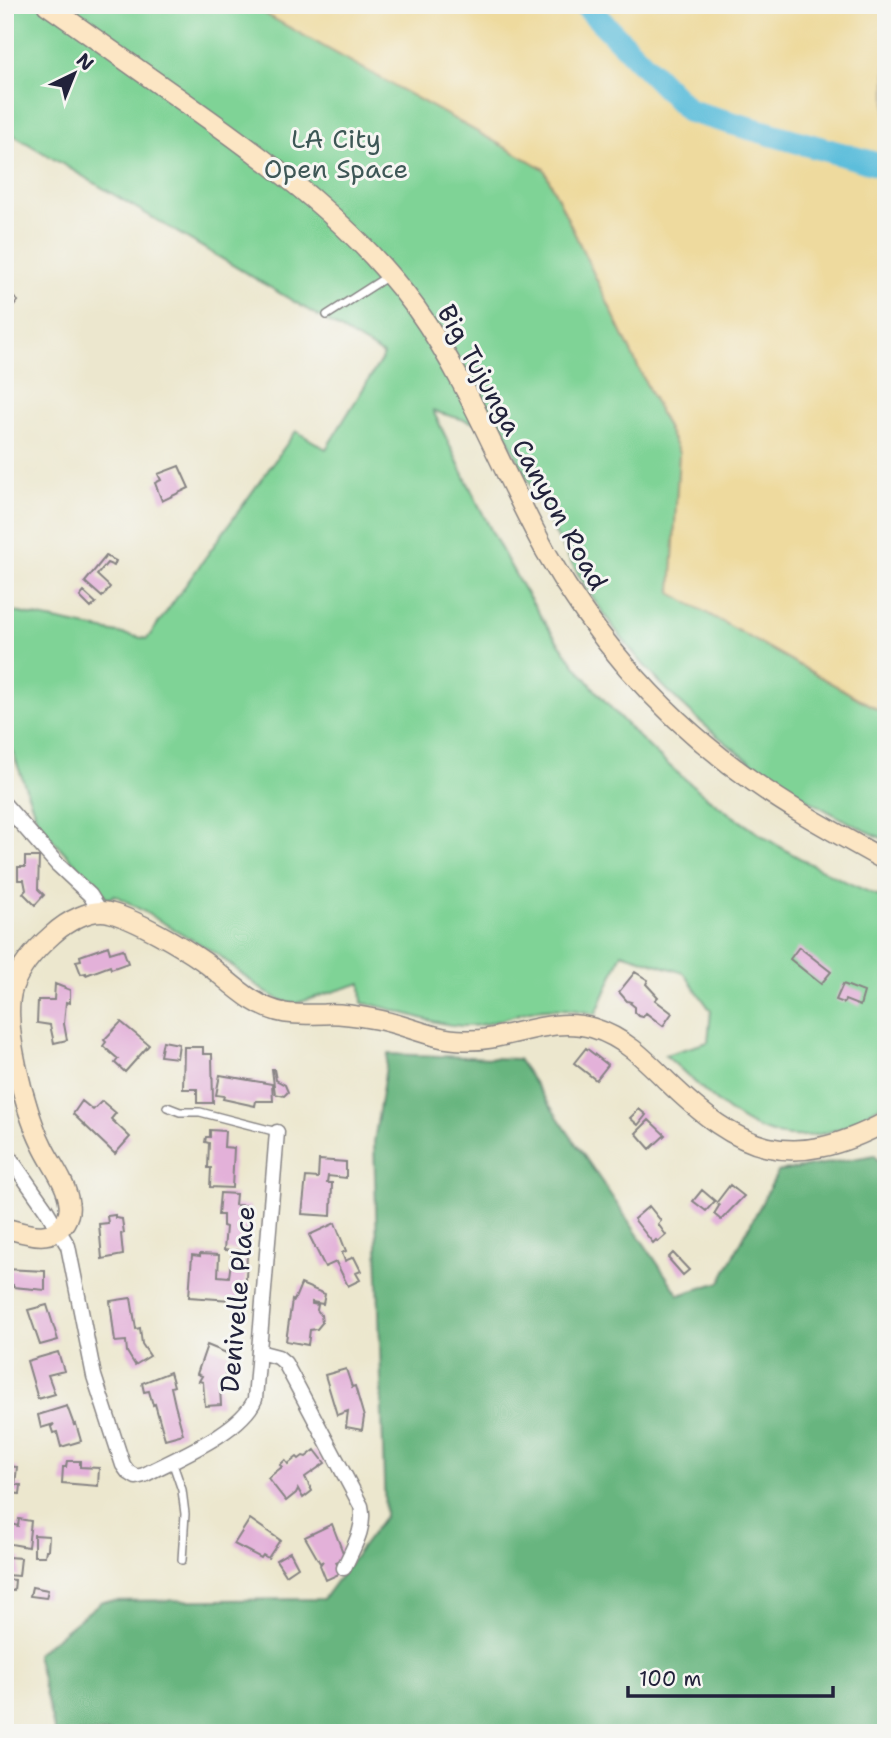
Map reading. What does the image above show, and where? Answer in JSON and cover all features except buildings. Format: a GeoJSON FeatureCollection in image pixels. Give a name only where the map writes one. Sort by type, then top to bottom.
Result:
{"type":"FeatureCollection","features":[{"type":"Feature","properties":{"kind":"street","name":"Big Tujunga Canyon Road"},"geometry":{"type":"LineString","coordinates":[[47,5],[268,161],[324,208],[416,308],[454,371],[546,551],[579,605],[614,653],[675,718],[754,783],[886,861]]}},
{"type":"Feature","properties":{"kind":"street"},"geometry":{"type":"LineString","coordinates":[[5,805],[58,865],[90,895],[100,911]]}},
{"type":"Feature","properties":{"kind":"street"},"geometry":{"type":"LineString","coordinates":[[5,1228],[33,1235],[47,1235],[58,1230],[65,1222],[70,1206],[26,1107],[9,1012],[12,989],[18,975],[39,947],[69,923],[100,911],[123,918],[187,951],[243,995],[262,1006],[283,1012],[361,1016],[399,1024],[439,1037],[464,1040],[485,1039],[555,1025],[595,1028],[632,1047],[709,1119],[729,1133],[762,1147],[802,1150],[828,1146],[886,1122]]}},
{"type":"Feature","properties":{"kind":"street","name":"Denivelle Place"},"geometry":{"type":"LineString","coordinates":[[58,1230],[68,1246],[94,1376],[123,1465],[136,1477],[144,1475],[219,1435],[244,1418],[255,1399],[277,1132]]}},
{"type":"Feature","properties":{"kind":"street"},"geometry":{"type":"LineString","coordinates":[[5,1151],[58,1230]]}},
{"type":"Feature","properties":{"kind":"street"},"geometry":{"type":"LineString","coordinates":[[259,1352],[278,1357],[285,1363],[361,1506],[363,1517],[360,1531],[344,1567]]}},
{"type":"Feature","properties":{"kind":"lane"},"geometry":{"type":"LineString","coordinates":[[327,315],[388,275]]}},
{"type":"Feature","properties":{"kind":"lane"},"geometry":{"type":"LineString","coordinates":[[167,1107],[180,1112],[200,1112],[277,1132]]}},
{"type":"Feature","properties":{"kind":"lane"},"geometry":{"type":"LineString","coordinates":[[172,1460],[185,1514],[182,1560]]}},
{"type":"Feature","properties":{"kind":"green space","name":"LA City Open Space"},"geometry":{"type":"Polygon","coordinates":[[[5,5],[886,5],[886,840],[798,794],[756,766],[717,736],[680,702],[645,667],[586,587],[553,530],[504,431],[433,411],[512,569],[558,642],[595,690],[636,734],[680,775],[727,812],[778,845],[831,874],[886,899],[886,1102],[844,1127],[815,1135],[789,1136],[766,1131],[745,1121],[725,1108],[665,1055],[708,1042],[711,1011],[684,973],[622,953],[596,1014],[543,1009],[479,1025],[450,1025],[362,1003],[361,983],[294,1004],[280,1000],[265,992],[217,954],[115,895],[108,899],[39,825],[5,730],[5,610],[147,639],[296,431],[326,449],[384,355],[5,130],[5,5]]]}},
{"type":"Feature","properties":{"kind":"green space"},"geometry":{"type":"Polygon","coordinates":[[[388,1054],[518,1059],[679,1295],[720,1282],[778,1172],[875,1155],[886,1174],[886,1733],[413,1733],[412,1725],[385,1733],[55,1733],[36,1654],[102,1601],[323,1599],[385,1516],[374,1142],[388,1054]]]}},
{"type":"Feature","properties":{"kind":"sand"},"geometry":{"type":"Polygon","coordinates":[[[249,5],[886,5],[886,714],[671,593],[679,453],[544,169],[249,5]]]}},
{"type":"Feature","properties":{"kind":"waterway"},"geometry":{"type":"LineString","coordinates":[[585,5],[689,111],[886,165]]}}]}
